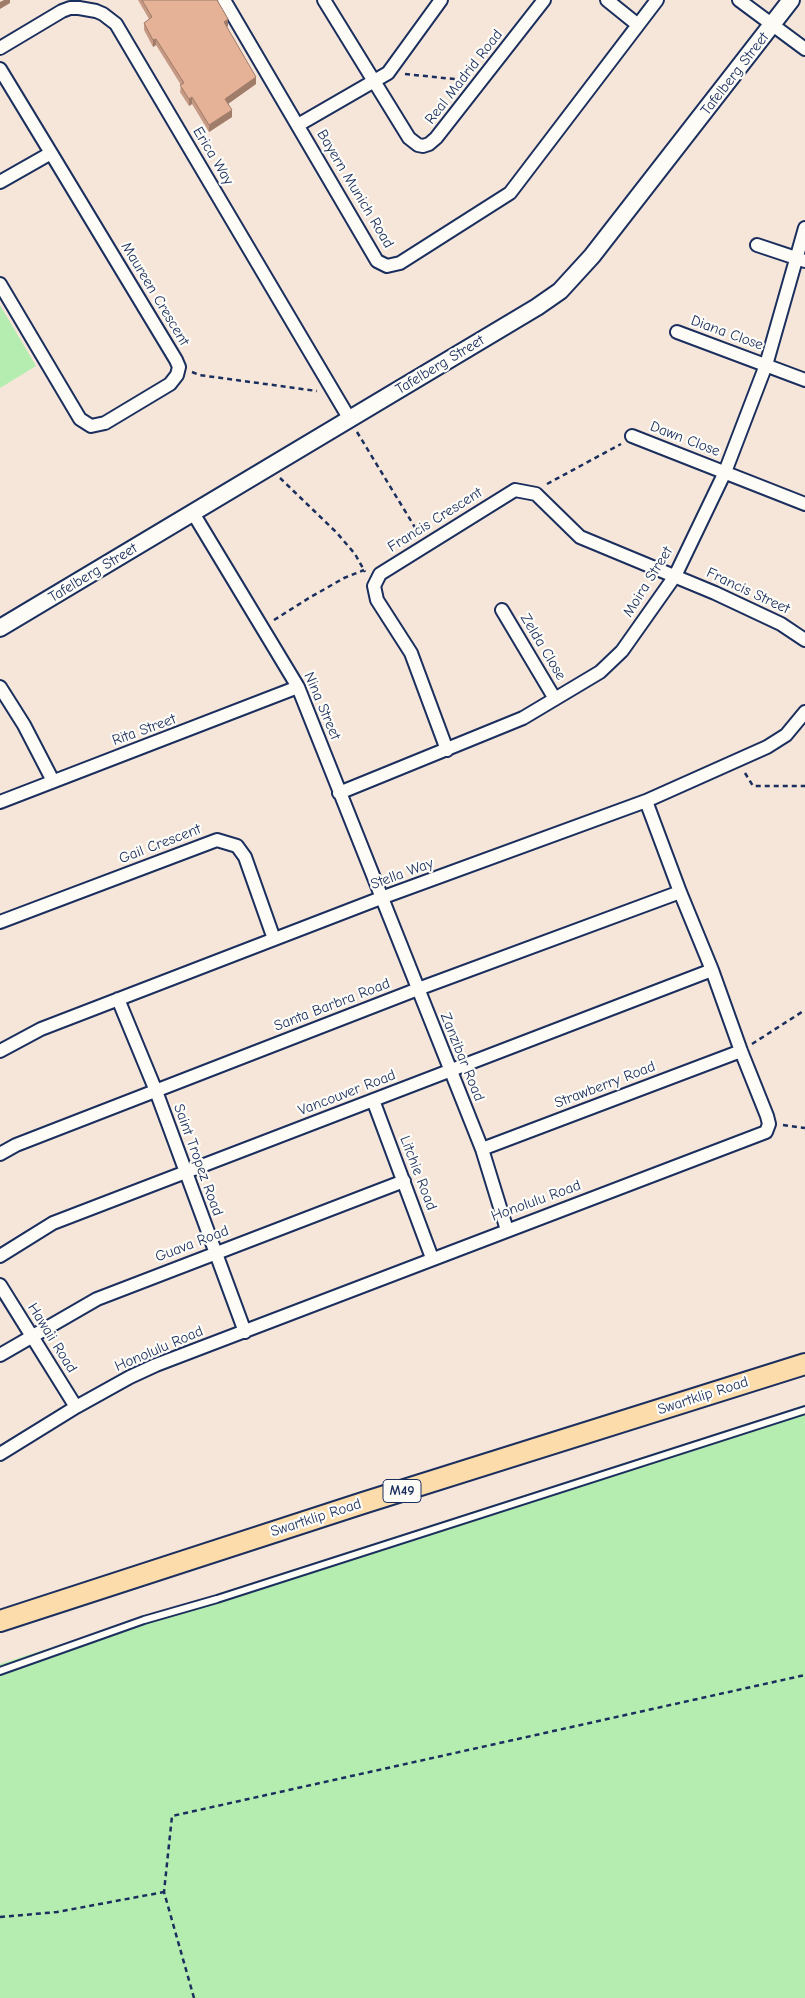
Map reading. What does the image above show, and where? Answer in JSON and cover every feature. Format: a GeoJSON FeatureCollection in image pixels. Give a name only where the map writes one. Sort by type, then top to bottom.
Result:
{"type":"FeatureCollection","features":[{"type":"Feature","properties":{"kind":"main road","name":"Swartklip Road"},"geometry":{"type":"LineString","coordinates":[[0,1621],[372,1500],[805,1364]]}},
{"type":"Feature","properties":{"kind":"street","name":"Bayern Munich Road"},"geometry":{"type":"LineString","coordinates":[[224,0],[377,261],[387,266],[400,263],[510,193],[657,0]]}},
{"type":"Feature","properties":{"kind":"street"},"geometry":{"type":"LineString","coordinates":[[298,124],[391,70],[441,0]]}},
{"type":"Feature","properties":{"kind":"street","name":"Real Madrid Road"},"geometry":{"type":"LineString","coordinates":[[325,1],[409,138],[418,145],[424,146],[433,142],[544,0]]}},
{"type":"Feature","properties":{"kind":"street"},"geometry":{"type":"LineString","coordinates":[[607,0],[638,24]]}},
{"type":"Feature","properties":{"kind":"street"},"geometry":{"type":"LineString","coordinates":[[739,0],[805,49]]}},
{"type":"Feature","properties":{"kind":"street","name":"Tafelberg Street"},"geometry":{"type":"LineString","coordinates":[[0,628],[193,513],[352,423],[560,291],[576,276],[791,0]]}},
{"type":"Feature","properties":{"kind":"street","name":"Erica Way"},"geometry":{"type":"LineString","coordinates":[[0,48],[70,8],[96,11],[104,14],[116,24],[352,423]]}},
{"type":"Feature","properties":{"kind":"street","name":"Maureen Crescent"},"geometry":{"type":"LineString","coordinates":[[0,69],[176,360],[179,367],[177,375],[170,384],[104,423],[91,426],[80,419],[0,284]]}},
{"type":"Feature","properties":{"kind":"street"},"geometry":{"type":"LineString","coordinates":[[0,182],[51,153]]}},
{"type":"Feature","properties":{"kind":"street","name":"Moira Street"},"geometry":{"type":"LineString","coordinates":[[340,793],[514,722],[600,672],[614,660],[675,576],[725,472],[766,365],[800,260],[805,228]]}},
{"type":"Feature","properties":{"kind":"street"},"geometry":{"type":"LineString","coordinates":[[756,245],[800,260]]}},
{"type":"Feature","properties":{"kind":"street","name":"Diana Close"},"geometry":{"type":"LineString","coordinates":[[678,332],[805,380]]}},
{"type":"Feature","properties":{"kind":"street","name":"Dawn Close"},"geometry":{"type":"LineString","coordinates":[[632,436],[805,504]]}},
{"type":"Feature","properties":{"kind":"street","name":"Francis Crescent"},"geometry":{"type":"LineString","coordinates":[[374,586],[380,574],[515,490],[536,494]]}},
{"type":"Feature","properties":{"kind":"street"},"geometry":{"type":"LineString","coordinates":[[536,494],[580,537],[675,576]]}},
{"type":"Feature","properties":{"kind":"street","name":"Nina Street"},"geometry":{"type":"LineString","coordinates":[[193,513],[298,688],[381,898]]}},
{"type":"Feature","properties":{"kind":"street","name":"Francis Street"},"geometry":{"type":"LineString","coordinates":[[675,576],[781,624],[805,640]]}},
{"type":"Feature","properties":{"kind":"street"},"geometry":{"type":"LineString","coordinates":[[374,586],[377,600],[411,653],[447,750]]}},
{"type":"Feature","properties":{"kind":"street","name":"Zelda Close"},"geometry":{"type":"LineString","coordinates":[[502,610],[555,699]]}},
{"type":"Feature","properties":{"kind":"street"},"geometry":{"type":"LineString","coordinates":[[0,687],[24,725],[53,781]]}},
{"type":"Feature","properties":{"kind":"street","name":"Rita Street"},"geometry":{"type":"LineString","coordinates":[[0,802],[298,688]]}},
{"type":"Feature","properties":{"kind":"street","name":"Stella Way"},"geometry":{"type":"LineString","coordinates":[[0,1050],[41,1029],[118,999],[381,898],[646,801],[768,747],[786,735],[805,712]]}},
{"type":"Feature","properties":{"kind":"street"},"geometry":{"type":"LineString","coordinates":[[646,801],[712,970],[741,1051],[768,1116],[769,1124]]}},
{"type":"Feature","properties":{"kind":"street","name":"Gail Crescent"},"geometry":{"type":"LineString","coordinates":[[0,922],[217,840],[237,846],[245,857],[274,939]]}},
{"type":"Feature","properties":{"kind":"street","name":"Santa Barbra Road"},"geometry":{"type":"LineString","coordinates":[[0,1154],[16,1145],[418,989],[680,892]]}},
{"type":"Feature","properties":{"kind":"street","name":"Zanzibar Road"},"geometry":{"type":"LineString","coordinates":[[381,898],[482,1149],[507,1230]]}},
{"type":"Feature","properties":{"kind":"street","name":"Vancouver Road"},"geometry":{"type":"LineString","coordinates":[[0,1256],[54,1223],[712,970]]}},
{"type":"Feature","properties":{"kind":"street","name":"Saint Tropez Road"},"geometry":{"type":"LineString","coordinates":[[118,999],[156,1091],[245,1332]]}},
{"type":"Feature","properties":{"kind":"street","name":"Strawberry Road"},"geometry":{"type":"LineString","coordinates":[[482,1149],[741,1051]]}},
{"type":"Feature","properties":{"kind":"street","name":"Litchie Road"},"geometry":{"type":"LineString","coordinates":[[373,1100],[432,1258]]}},
{"type":"Feature","properties":{"kind":"street","name":"Honolulu Road"},"geometry":{"type":"LineString","coordinates":[[0,1454],[76,1407],[149,1368],[432,1258],[763,1134],[769,1124]]}},
{"type":"Feature","properties":{"kind":"street","name":"Guava Road"},"geometry":{"type":"LineString","coordinates":[[0,1355],[97,1299],[404,1181]]}},
{"type":"Feature","properties":{"kind":"street","name":"Hawaii Road"},"geometry":{"type":"LineString","coordinates":[[0,1285],[76,1407]]}},
{"type":"Feature","properties":{"kind":"lane"},"geometry":{"type":"LineString","coordinates":[[0,1670],[144,1620],[217,1599],[805,1410]]}},
{"type":"Feature","properties":{"kind":"path"},"geometry":{"type":"LineString","coordinates":[[391,70],[412,75],[481,81]]}},
{"type":"Feature","properties":{"kind":"path"},"geometry":{"type":"LineString","coordinates":[[186,370],[199,375],[321,390]]}},
{"type":"Feature","properties":{"kind":"path"},"geometry":{"type":"LineString","coordinates":[[352,423],[426,545]]}},
{"type":"Feature","properties":{"kind":"path"},"geometry":{"type":"LineString","coordinates":[[536,494],[550,482],[613,450],[632,436]]}},
{"type":"Feature","properties":{"kind":"path"},"geometry":{"type":"LineString","coordinates":[[278,474],[337,533],[355,554],[374,586]]}},
{"type":"Feature","properties":{"kind":"path"},"geometry":{"type":"LineString","coordinates":[[269,625],[309,598],[344,578],[364,570]]}},
{"type":"Feature","properties":{"kind":"path"},"geometry":{"type":"LineString","coordinates":[[737,761],[753,786],[805,786]]}},
{"type":"Feature","properties":{"kind":"path"},"geometry":{"type":"LineString","coordinates":[[741,1051],[805,1010]]}},
{"type":"Feature","properties":{"kind":"path"},"geometry":{"type":"LineString","coordinates":[[769,1124],[805,1128]]}},
{"type":"Feature","properties":{"kind":"path"},"geometry":{"type":"LineString","coordinates":[[194,1998],[164,1892],[172,1816],[805,1675]]}},
{"type":"Feature","properties":{"kind":"path"},"geometry":{"type":"LineString","coordinates":[[0,1917],[57,1912],[164,1892]]}},
{"type":"Feature","properties":{"kind":"green space"},"geometry":{"type":"Polygon","coordinates":[[[0,305],[36,366],[0,388],[0,305]]]}},
{"type":"Feature","properties":{"kind":"green space"},"geometry":{"type":"Polygon","coordinates":[[[805,1405],[805,1998],[0,1998],[0,1664],[805,1405]]]}},
{"type":"Feature","properties":{"kind":"building"},"geometry":{"type":"Polygon","coordinates":[[[142,0],[217,0],[228,19],[224,22],[256,77],[225,99],[232,110],[209,125],[192,97],[189,99],[180,85],[184,83],[156,39],[153,40],[144,23],[152,17],[142,0]]]}}]}
